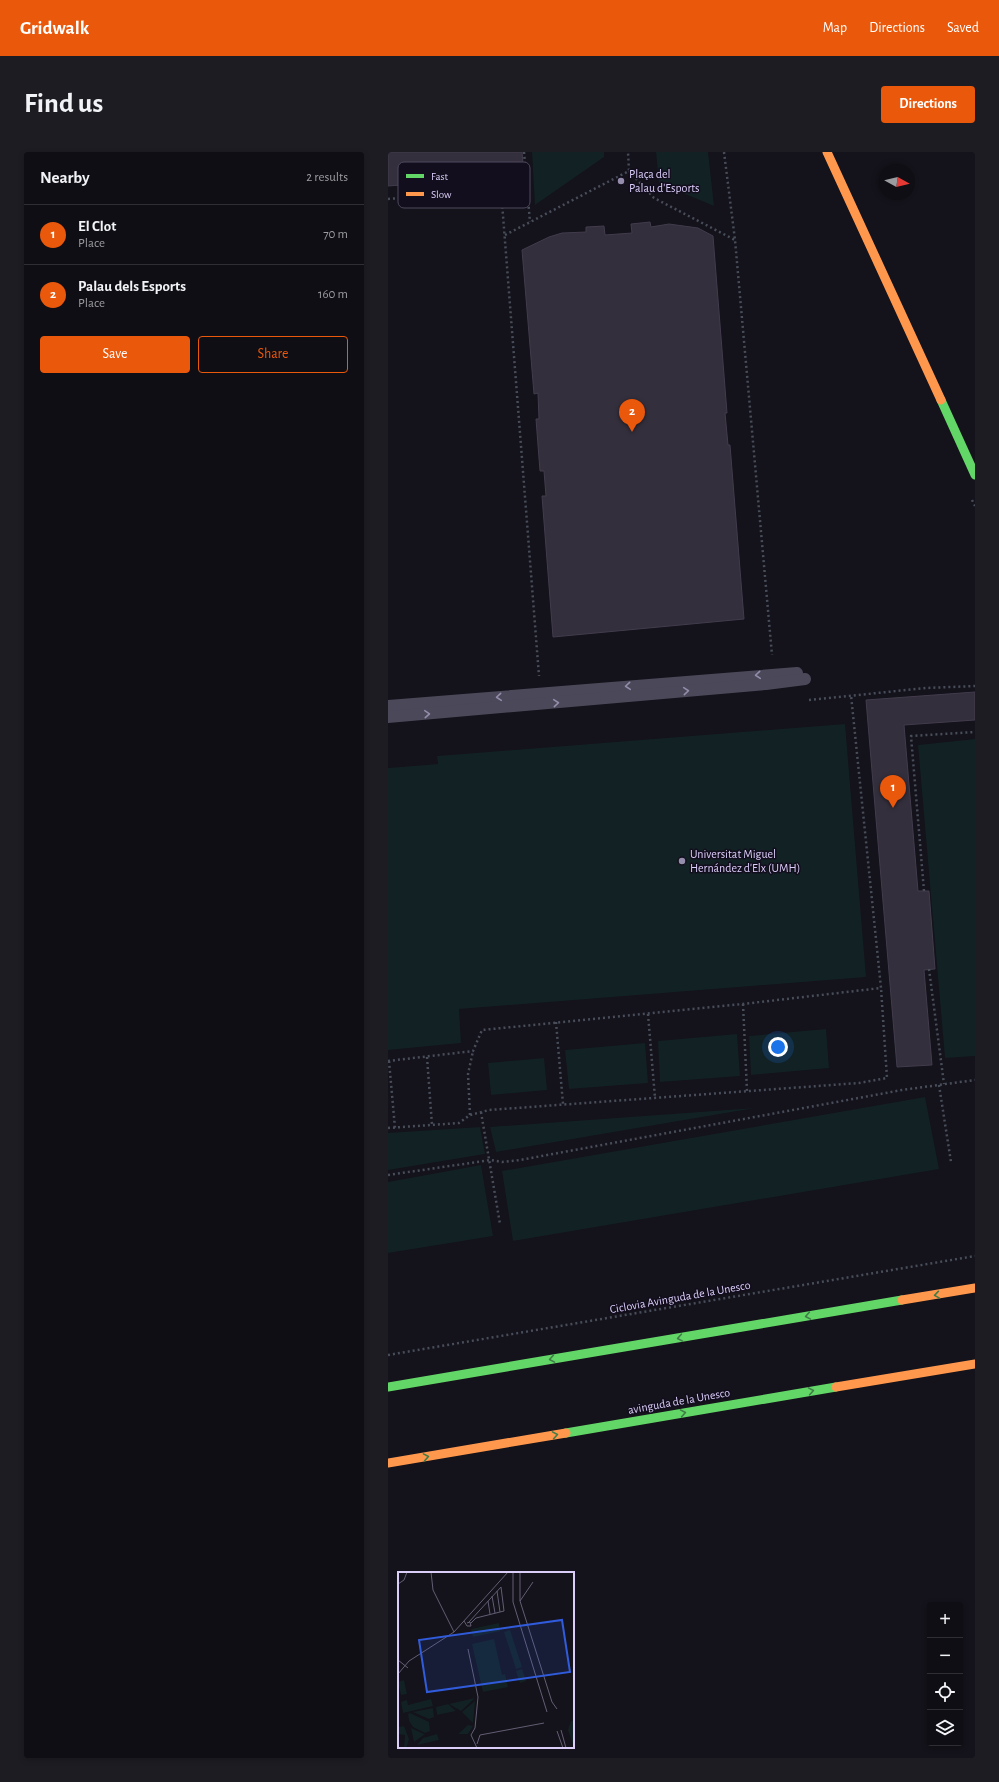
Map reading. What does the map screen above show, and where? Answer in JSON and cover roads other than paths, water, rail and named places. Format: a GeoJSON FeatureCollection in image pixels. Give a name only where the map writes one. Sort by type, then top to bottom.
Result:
{"type":"FeatureCollection","features":[{"type":"Feature","properties":{"kind":"main road"},"geometry":{"type":"LineString","coordinates":[[827,152],[975,475]]}},
{"type":"Feature","properties":{"kind":"main road"},"geometry":{"type":"LineString","coordinates":[[388,1387],[975,1288]]}},
{"type":"Feature","properties":{"kind":"main road","name":"avinguda de la Unesco"},"geometry":{"type":"LineString","coordinates":[[388,1464],[975,1364]]}},
{"type":"Feature","properties":{"kind":"lane"},"geometry":{"type":"LineString","coordinates":[[388,706],[801,676],[766,684],[388,717]]}},
{"type":"Feature","properties":{"kind":"place","name":"Plaça del Palau d'Esports"},"geometry":{"type":"Point","coordinates":[621,181]}},
{"type":"Feature","properties":{"kind":"place","name":"Palau dels Esports"},"geometry":{"type":"Point","coordinates":[632,432]}},
{"type":"Feature","properties":{"kind":"place","name":"El Clot"},"geometry":{"type":"Point","coordinates":[893,808]}},
{"type":"Feature","properties":{"kind":"place","name":"Universitat Miguel Hernández d'Elx (UMH)"},"geometry":{"type":"Point","coordinates":[682,861]}}]}
